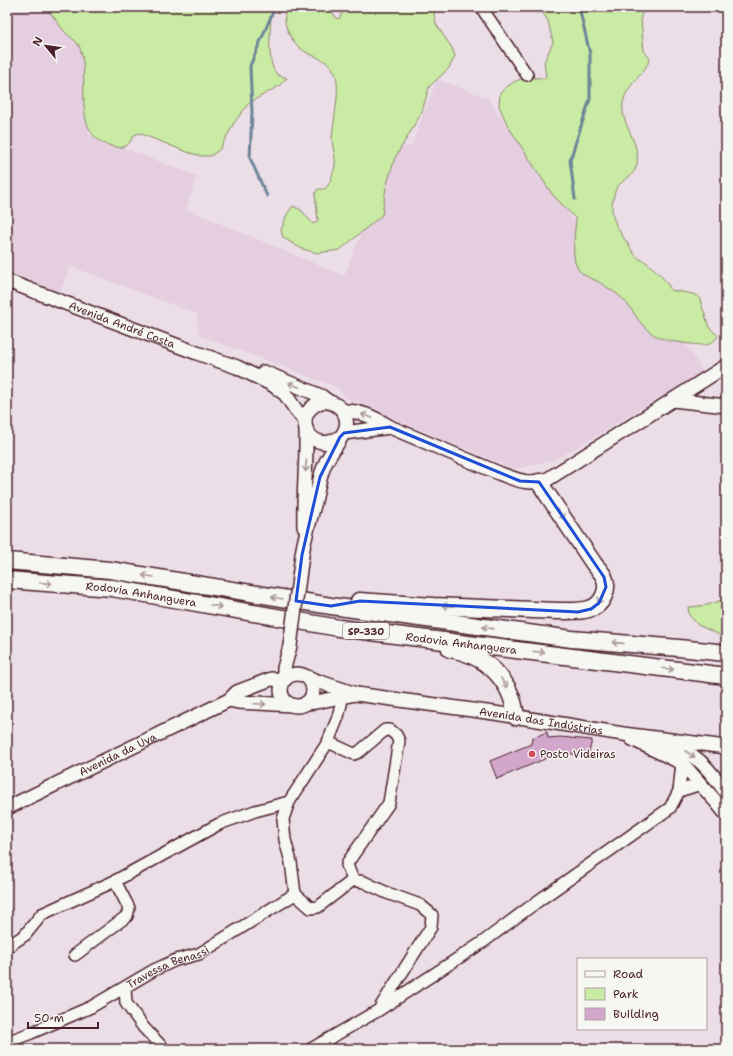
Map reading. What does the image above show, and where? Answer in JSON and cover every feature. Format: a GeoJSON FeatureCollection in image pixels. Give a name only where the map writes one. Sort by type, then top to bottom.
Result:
{"type":"FeatureCollection","features":[{"type":"Feature","properties":{"kind":"highway"},"geometry":{"type":"LineString","coordinates":[[331,606],[360,600],[433,606],[578,612],[591,609],[605,595],[606,587],[604,577],[539,482]]}},
{"type":"Feature","properties":{"kind":"highway","name":"Rodovia Anhanguera"},"geometry":{"type":"LineString","coordinates":[[7,560],[110,570],[331,606],[572,640],[726,653]]}},
{"type":"Feature","properties":{"kind":"highway","name":"Rodovia Anhanguera"},"geometry":{"type":"LineString","coordinates":[[7,580],[112,588],[339,628],[726,676]]}},
{"type":"Feature","properties":{"kind":"highway"},"geometry":{"type":"LineString","coordinates":[[339,628],[364,635],[456,650],[474,656],[486,663],[498,674],[509,690],[515,704],[516,716]]}},
{"type":"Feature","properties":{"kind":"main road","name":"Avenida André Costa"},"geometry":{"type":"LineString","coordinates":[[7,281],[237,367]]}},
{"type":"Feature","properties":{"kind":"main road"},"geometry":{"type":"LineString","coordinates":[[343,411],[353,411],[379,420],[390,427],[507,476],[531,483],[548,479],[726,366]]}},
{"type":"Feature","properties":{"kind":"main road"},"geometry":{"type":"LineString","coordinates":[[237,367],[255,368],[321,396],[343,411],[346,422],[342,435],[327,459],[322,471],[304,541],[290,648],[284,668],[284,679],[280,692],[282,698],[292,705]]}},
{"type":"Feature","properties":{"kind":"main road"},"geometry":{"type":"LineString","coordinates":[[237,367],[272,385],[285,394],[305,424],[308,434],[320,442],[328,443],[334,441],[342,435],[390,427]]}},
{"type":"Feature","properties":{"kind":"main road"},"geometry":{"type":"LineString","coordinates":[[707,378],[704,389],[705,394],[720,405]]}},
{"type":"Feature","properties":{"kind":"main road"},"geometry":{"type":"LineString","coordinates":[[673,400],[720,405]]}},
{"type":"Feature","properties":{"kind":"main road"},"geometry":{"type":"LineString","coordinates":[[304,541],[303,504],[307,458],[305,424],[307,414],[311,408],[316,404],[330,402]]}},
{"type":"Feature","properties":{"kind":"main road"},"geometry":{"type":"LineString","coordinates":[[229,700],[238,702],[292,705],[302,705],[306,703],[310,699],[313,690],[311,680],[302,675],[294,667],[290,648]]}},
{"type":"Feature","properties":{"kind":"main road"},"geometry":{"type":"LineString","coordinates":[[284,679],[288,675],[302,675]]}},
{"type":"Feature","properties":{"kind":"main road","name":"Avenida das Indústrias"},"geometry":{"type":"LineString","coordinates":[[302,675],[356,694],[516,716],[655,739],[675,740],[726,747]]}},
{"type":"Feature","properties":{"kind":"main road","name":"Avenida da Uva"},"geometry":{"type":"LineString","coordinates":[[7,808],[229,700],[237,692],[271,679],[284,679]]}},
{"type":"Feature","properties":{"kind":"main road","name":"Avenida das Indústrias"},"geometry":{"type":"LineString","coordinates":[[306,703],[356,694]]}},
{"type":"Feature","properties":{"kind":"main road"},"geometry":{"type":"LineString","coordinates":[[623,734],[682,763],[724,806]]}},
{"type":"Feature","properties":{"kind":"main road"},"geometry":{"type":"LineString","coordinates":[[655,739],[682,749],[706,766],[726,792]]}},
{"type":"Feature","properties":{"kind":"street"},"geometry":{"type":"LineString","coordinates":[[481,7],[527,75]]}},
{"type":"Feature","properties":{"kind":"street"},"geometry":{"type":"LineString","coordinates":[[343,696],[338,717],[328,742],[289,802],[283,819],[285,840],[291,862],[295,894],[311,908],[318,907],[353,880],[364,882],[387,893],[420,905],[432,915],[431,927],[379,1010]]}},
{"type":"Feature","properties":{"kind":"street"},"geometry":{"type":"LineString","coordinates":[[328,742],[354,754],[359,752],[385,730],[390,730],[396,735],[399,741],[389,803],[351,855],[348,862],[353,880]]}},
{"type":"Feature","properties":{"kind":"street"},"geometry":{"type":"LineString","coordinates":[[311,1049],[379,1010],[483,942],[538,901],[670,808],[679,791],[682,763]]}},
{"type":"Feature","properties":{"kind":"street"},"geometry":{"type":"LineString","coordinates":[[679,791],[701,784]]}},
{"type":"Feature","properties":{"kind":"street"},"geometry":{"type":"LineString","coordinates":[[7,947],[25,935],[42,914],[114,881],[219,824],[255,811],[289,802]]}},
{"type":"Feature","properties":{"kind":"street"},"geometry":{"type":"LineString","coordinates":[[75,955],[127,916],[129,908],[114,881]]}},
{"type":"Feature","properties":{"kind":"street","name":"Travessa Benassi"},"geometry":{"type":"LineString","coordinates":[[7,1042],[91,1007],[176,960],[199,954],[295,894]]}},
{"type":"Feature","properties":{"kind":"street"},"geometry":{"type":"LineString","coordinates":[[125,988],[126,1003],[144,1028],[164,1049]]}},
{"type":"Feature","properties":{"kind":"highlighted area"},"geometry":{"type":"Polygon","coordinates":[[[390,427],[520,481],[539,482],[604,577],[606,587],[599,603],[591,609],[578,612],[360,601],[331,606],[296,601],[302,555],[320,477],[340,437],[344,433],[390,427]]]}},
{"type":"Feature","properties":{"kind":"shaded area"},"geometry":{"type":"Polygon","coordinates":[[[7,7],[58,7],[91,61],[88,134],[197,176],[186,209],[344,276],[398,142],[411,147],[437,79],[488,98],[589,242],[670,318],[703,372],[555,460],[514,469],[349,400],[336,387],[199,335],[197,314],[70,266],[60,292],[7,271],[7,7]]]}},
{"type":"Feature","properties":{"kind":"green space"},"geometry":{"type":"Polygon","coordinates":[[[49,7],[272,7],[270,33],[271,63],[278,75],[287,78],[279,86],[249,103],[234,123],[220,149],[211,156],[201,156],[187,152],[139,133],[134,135],[125,146],[116,147],[101,141],[91,132],[86,120],[84,105],[83,59],[79,46],[62,29],[49,11],[49,7]]]}},
{"type":"Feature","properties":{"kind":"green space"},"geometry":{"type":"Polygon","coordinates":[[[286,7],[328,7],[336,18],[339,19],[345,7],[433,7],[436,24],[452,48],[455,56],[449,68],[429,87],[422,112],[395,158],[386,187],[382,215],[340,250],[318,253],[302,249],[283,237],[281,230],[287,214],[293,206],[301,210],[313,224],[318,221],[315,194],[318,189],[324,189],[327,187],[335,165],[332,138],[337,94],[336,77],[334,71],[328,63],[304,51],[296,44],[289,34],[285,18],[286,7]]]}},
{"type":"Feature","properties":{"kind":"green space"},"geometry":{"type":"Polygon","coordinates":[[[539,7],[646,7],[641,15],[641,19],[644,51],[650,59],[644,70],[631,85],[623,103],[624,118],[636,149],[637,164],[633,173],[618,186],[614,194],[612,213],[618,229],[633,253],[657,272],[671,290],[693,294],[699,297],[709,327],[718,336],[709,344],[699,345],[665,340],[653,334],[647,330],[620,296],[599,282],[584,275],[577,267],[574,257],[576,219],[552,194],[508,126],[499,106],[500,93],[512,83],[526,78],[546,78],[544,62],[553,42],[548,21],[539,7]]]}},
{"type":"Feature","properties":{"kind":"green space"},"geometry":{"type":"Polygon","coordinates":[[[726,597],[726,638],[698,625],[689,615],[688,607],[703,606],[722,600],[726,597]]]}},
{"type":"Feature","properties":{"kind":"building","name":"Posto Videiras"},"geometry":{"type":"Polygon","coordinates":[[[547,732],[548,738],[560,737],[592,740],[588,756],[565,753],[547,758],[497,779],[490,761],[531,744],[532,738],[547,732]]]}},
{"type":"Feature","properties":{"kind":"waterway"},"geometry":{"type":"LineString","coordinates":[[267,196],[250,158],[252,112],[250,66],[275,7]]}},
{"type":"Feature","properties":{"kind":"waterway"},"geometry":{"type":"LineString","coordinates":[[575,199],[570,160],[590,99],[590,54],[579,7]]}},
{"type":"Feature","properties":{"kind":"place","name":"Posto Videiras"},"geometry":{"type":"Point","coordinates":[532,754]}}]}
